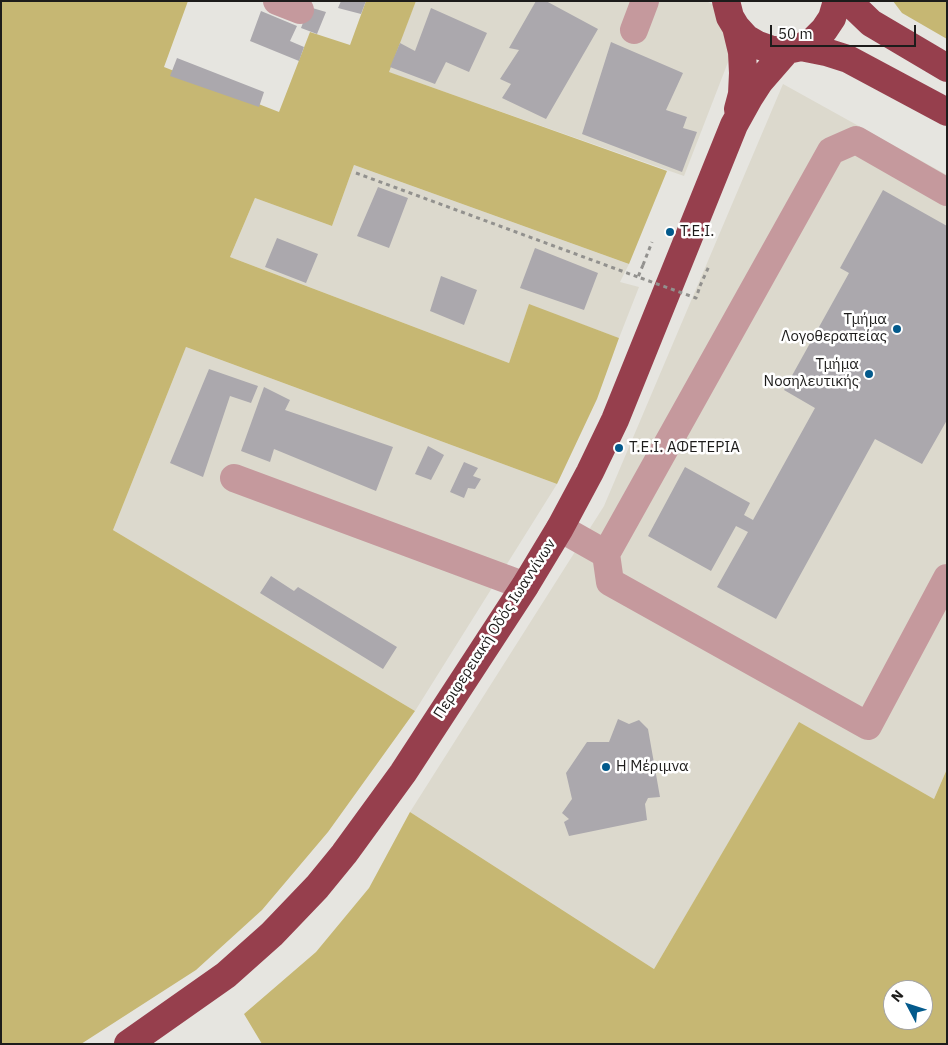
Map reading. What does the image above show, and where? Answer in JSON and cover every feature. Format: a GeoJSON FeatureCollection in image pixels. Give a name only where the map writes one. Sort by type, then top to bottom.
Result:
{"type":"FeatureCollection","features":[{"type":"Feature","properties":{"kind":"highway","name":"Περιφερειακή Οδός Ιωαννίνων"},"geometry":{"type":"LineString","coordinates":[[128,1044],[226,975],[272,934],[317,887],[344,854],[403,773],[525,586],[560,528],[615,420],[734,124],[742,94],[742,52],[736,27],[730,18],[726,1]]}},
{"type":"Feature","properties":{"kind":"highway","name":"Περιφερειακή Οδός Ιωαννίνων"},"geometry":{"type":"LineString","coordinates":[[734,124],[760,81],[794,49],[814,40],[824,30],[832,18],[837,1]]}},
{"type":"Feature","properties":{"kind":"highway"},"geometry":{"type":"LineString","coordinates":[[848,1],[871,23],[947,68]]}},
{"type":"Feature","properties":{"kind":"highway"},"geometry":{"type":"LineString","coordinates":[[736,27],[746,38],[772,50],[794,49],[826,52],[848,59],[947,112]]}},
{"type":"Feature","properties":{"kind":"lane"},"geometry":{"type":"LineString","coordinates":[[634,30],[645,1]]}},
{"type":"Feature","properties":{"kind":"lane"},"geometry":{"type":"LineString","coordinates":[[947,192],[856,140],[831,151],[606,554],[610,582],[868,726],[947,578]]}},
{"type":"Feature","properties":{"kind":"lane"},"geometry":{"type":"LineString","coordinates":[[234,478],[525,586]]}},
{"type":"Feature","properties":{"kind":"lane"},"geometry":{"type":"LineString","coordinates":[[560,528],[606,554]]}},
{"type":"Feature","properties":{"kind":"path"},"geometry":{"type":"LineString","coordinates":[[356,173],[696,298],[708,266]]}},
{"type":"Feature","properties":{"kind":"path"},"geometry":{"type":"LineString","coordinates":[[638,276],[652,242]]}},
{"type":"Feature","properties":{"kind":"shaded area"},"geometry":{"type":"Polygon","coordinates":[[[1,1],[188,1],[164,67],[279,112],[310,32],[350,45],[366,1],[416,1],[389,72],[667,171],[629,264],[354,165],[332,226],[255,198],[230,257],[509,363],[529,304],[619,338],[597,399],[557,484],[186,347],[113,530],[415,711],[328,832],[262,910],[196,970],[81,1044],[1,1044],[1,1]]]}},
{"type":"Feature","properties":{"kind":"shaded area"},"geometry":{"type":"Polygon","coordinates":[[[416,1],[706,1],[716,6],[730,57],[684,176],[388,72],[416,1]]]}},
{"type":"Feature","properties":{"kind":"shaded area"},"geometry":{"type":"Polygon","coordinates":[[[893,1],[947,1],[947,39],[902,13],[893,1]]]}},
{"type":"Feature","properties":{"kind":"shaded area"},"geometry":{"type":"Polygon","coordinates":[[[783,84],[947,175],[947,769],[934,799],[799,723],[654,969],[410,812],[604,506],[783,84]]]}},
{"type":"Feature","properties":{"kind":"shaded area"},"geometry":{"type":"Polygon","coordinates":[[[354,165],[629,264],[620,282],[639,287],[619,338],[529,305],[509,363],[230,257],[255,198],[332,226],[354,165]]]}},
{"type":"Feature","properties":{"kind":"shaded area"},"geometry":{"type":"Polygon","coordinates":[[[186,347],[557,484],[415,711],[113,530],[186,347]]]}},
{"type":"Feature","properties":{"kind":"shaded area"},"geometry":{"type":"Polygon","coordinates":[[[799,722],[934,799],[947,769],[947,1044],[262,1044],[244,1014],[316,952],[369,888],[410,812],[654,969],[799,722]]]}},
{"type":"Feature","properties":{"kind":"building"},"geometry":{"type":"Polygon","coordinates":[[[341,1],[366,1],[361,14],[338,8],[341,1]]]}},
{"type":"Feature","properties":{"kind":"building"},"geometry":{"type":"Polygon","coordinates":[[[536,1],[546,1],[598,29],[546,119],[502,98],[511,84],[500,79],[519,50],[509,48],[536,1]]]}},
{"type":"Feature","properties":{"kind":"building"},"geometry":{"type":"Polygon","coordinates":[[[309,7],[326,12],[317,34],[301,28],[309,7]]]}},
{"type":"Feature","properties":{"kind":"building"},"geometry":{"type":"Polygon","coordinates":[[[431,8],[487,33],[469,72],[446,62],[435,84],[390,67],[400,43],[415,51],[431,8]]]}},
{"type":"Feature","properties":{"kind":"building"},"geometry":{"type":"Polygon","coordinates":[[[261,11],[297,26],[290,41],[304,47],[299,61],[250,41],[261,11]]]}},
{"type":"Feature","properties":{"kind":"building"},"geometry":{"type":"Polygon","coordinates":[[[611,42],[683,73],[666,110],[687,117],[683,128],[697,132],[682,172],[582,134],[611,42]]]}},
{"type":"Feature","properties":{"kind":"building"},"geometry":{"type":"Polygon","coordinates":[[[177,58],[264,92],[259,107],[170,76],[177,58]]]}},
{"type":"Feature","properties":{"kind":"building"},"geometry":{"type":"Polygon","coordinates":[[[378,187],[408,198],[389,248],[357,236],[378,187]]]}},
{"type":"Feature","properties":{"kind":"building"},"geometry":{"type":"Polygon","coordinates":[[[883,190],[947,226],[947,420],[922,464],[875,439],[776,619],[717,587],[748,532],[736,526],[711,571],[648,536],[685,467],[750,503],[744,515],[753,520],[815,408],[784,390],[849,273],[840,268],[883,190]]]}},
{"type":"Feature","properties":{"kind":"building"},"geometry":{"type":"Polygon","coordinates":[[[277,238],[318,254],[306,283],[265,267],[277,238]]]}},
{"type":"Feature","properties":{"kind":"building"},"geometry":{"type":"Polygon","coordinates":[[[535,248],[598,273],[584,310],[520,288],[535,248]]]}},
{"type":"Feature","properties":{"kind":"building"},"geometry":{"type":"Polygon","coordinates":[[[441,276],[477,290],[464,325],[430,311],[441,276]]]}},
{"type":"Feature","properties":{"kind":"building"},"geometry":{"type":"Polygon","coordinates":[[[209,369],[258,386],[251,403],[230,396],[203,477],[170,463],[209,369]]]}},
{"type":"Feature","properties":{"kind":"building"},"geometry":{"type":"Polygon","coordinates":[[[264,387],[290,400],[285,410],[393,447],[376,491],[274,449],[270,462],[241,451],[264,387]]]}},
{"type":"Feature","properties":{"kind":"building"},"geometry":{"type":"Polygon","coordinates":[[[428,446],[444,455],[431,480],[415,474],[428,446]]]}},
{"type":"Feature","properties":{"kind":"building"},"geometry":{"type":"Polygon","coordinates":[[[464,462],[478,468],[473,476],[481,479],[475,489],[468,488],[464,498],[450,492],[464,462]]]}},
{"type":"Feature","properties":{"kind":"building"},"geometry":{"type":"Polygon","coordinates":[[[271,576],[294,591],[298,587],[397,647],[383,669],[260,593],[271,576]]]}},
{"type":"Feature","properties":{"kind":"building"},"geometry":{"type":"Polygon","coordinates":[[[618,719],[629,724],[639,720],[648,729],[660,797],[648,798],[645,804],[647,820],[569,836],[564,822],[569,819],[562,813],[572,799],[566,773],[587,742],[609,742],[618,719]]]}},
{"type":"Feature","properties":{"kind":"place","name":"Τ.Ε.Ι."},"geometry":{"type":"Point","coordinates":[670,232]}},
{"type":"Feature","properties":{"kind":"place","name":"Τμήμα Λογοθεραπείας"},"geometry":{"type":"Point","coordinates":[897,329]}},
{"type":"Feature","properties":{"kind":"place","name":"Τμήμα Νοσηλευτικής"},"geometry":{"type":"Point","coordinates":[869,374]}},
{"type":"Feature","properties":{"kind":"place","name":"Τ.Ε.Ι. ΑΦΕΤΕΡΙΑ"},"geometry":{"type":"Point","coordinates":[619,448]}},
{"type":"Feature","properties":{"kind":"place","name":"Η Μέριμνα"},"geometry":{"type":"Point","coordinates":[606,767]}}]}
